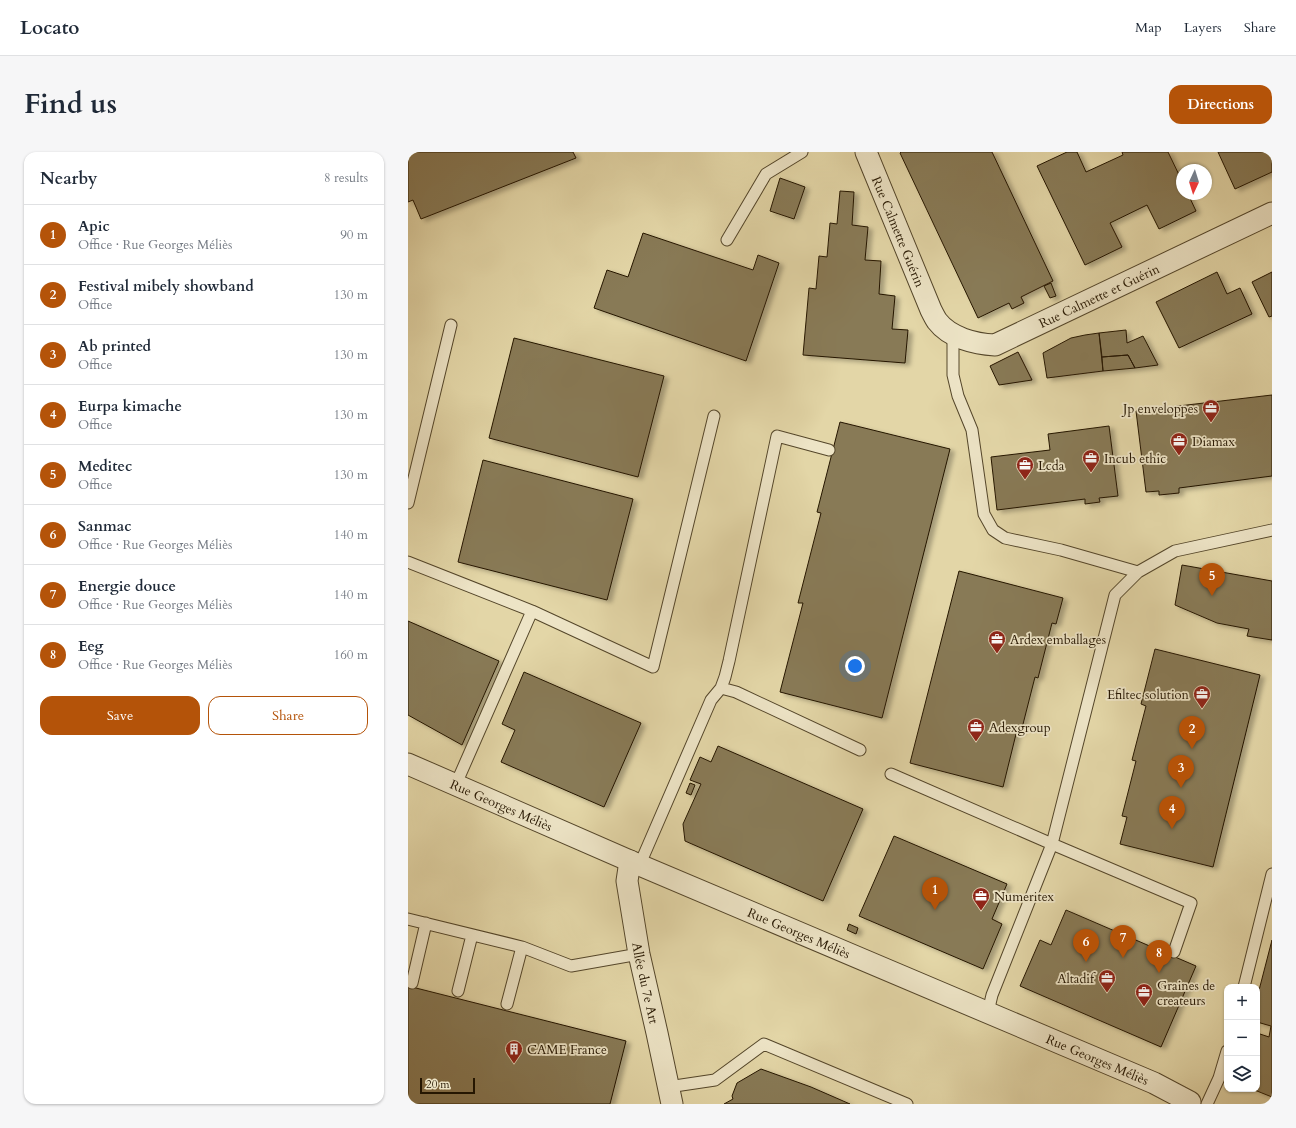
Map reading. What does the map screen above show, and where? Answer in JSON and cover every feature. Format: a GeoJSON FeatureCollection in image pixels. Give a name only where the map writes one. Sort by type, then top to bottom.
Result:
{"type":"FeatureCollection","features":[{"type":"Feature","properties":{"kind":"street","name":"Rue Calmette Guérin"},"geometry":{"type":"LineString","coordinates":[[866,152],[931,310]]}},
{"type":"Feature","properties":{"kind":"street","name":"Rue Calmette et Guérin"},"geometry":{"type":"LineString","coordinates":[[931,310],[938,322],[953,334],[965,340],[980,344],[995,345],[1272,213]]}},
{"type":"Feature","properties":{"kind":"street","name":"Rue Georges Méliès"},"geometry":{"type":"LineString","coordinates":[[408,764],[1154,1083],[1195,1104]]}},
{"type":"Feature","properties":{"kind":"street","name":"Allée du 7e Art"},"geometry":{"type":"LineString","coordinates":[[635,862],[627,881],[639,954],[658,1033],[670,1095]]}},
{"type":"Feature","properties":{"kind":"lane"},"geometry":{"type":"LineString","coordinates":[[728,240],[766,174],[802,152]]}},
{"type":"Feature","properties":{"kind":"lane"},"geometry":{"type":"LineString","coordinates":[[408,503],[451,325]]}},
{"type":"Feature","properties":{"kind":"lane"},"geometry":{"type":"LineString","coordinates":[[953,334],[953,375],[958,396],[972,430],[984,514],[992,530],[1005,538],[1061,550],[1138,572]]}},
{"type":"Feature","properties":{"kind":"lane"},"geometry":{"type":"LineString","coordinates":[[408,562],[532,611],[653,667],[714,416]]}},
{"type":"Feature","properties":{"kind":"lane"},"geometry":{"type":"LineString","coordinates":[[635,862],[710,700],[721,688],[727,672],[777,436],[829,450]]}},
{"type":"Feature","properties":{"kind":"lane"},"geometry":{"type":"LineString","coordinates":[[988,1012],[992,995],[1052,844],[1115,595],[1138,572],[1175,551],[1272,530]]}},
{"type":"Feature","properties":{"kind":"lane"},"geometry":{"type":"LineString","coordinates":[[456,784],[532,611]]}},
{"type":"Feature","properties":{"kind":"lane"},"geometry":{"type":"LineString","coordinates":[[721,688],[736,692],[860,750]]}},
{"type":"Feature","properties":{"kind":"lane"},"geometry":{"type":"LineString","coordinates":[[891,774],[1191,903],[1174,952]]}},
{"type":"Feature","properties":{"kind":"lane"},"geometry":{"type":"LineString","coordinates":[[1245,984],[1272,874]]}},
{"type":"Feature","properties":{"kind":"lane"},"geometry":{"type":"LineString","coordinates":[[408,919],[522,948],[571,966],[639,954]]}},
{"type":"Feature","properties":{"kind":"lane"},"geometry":{"type":"LineString","coordinates":[[412,982],[426,923]]}},
{"type":"Feature","properties":{"kind":"lane"},"geometry":{"type":"LineString","coordinates":[[458,991],[472,935]]}},
{"type":"Feature","properties":{"kind":"lane"},"geometry":{"type":"LineString","coordinates":[[507,1004],[522,948]]}},
{"type":"Feature","properties":{"kind":"lane"},"geometry":{"type":"LineString","coordinates":[[670,1095],[715,1080],[764,1044],[907,1104]]}},
{"type":"Feature","properties":{"kind":"lane"},"geometry":{"type":"LineString","coordinates":[[1195,1104],[1219,1078],[1226,1056]]}},
{"type":"Feature","properties":{"kind":"building"},"geometry":{"type":"Polygon","coordinates":[[[408,152],[573,152],[576,158],[421,219],[413,200],[408,202],[408,152]]]}},
{"type":"Feature","properties":{"kind":"building"},"geometry":{"type":"Polygon","coordinates":[[[992,152],[1053,281],[1021,297],[1024,303],[1012,309],[1009,303],[978,318],[900,153],[992,152]]]}},
{"type":"Feature","properties":{"kind":"building"},"geometry":{"type":"Polygon","coordinates":[[[1067,152],[1077,152],[1086,172],[1123,155],[1122,152],[1168,152],[1176,169],[1176,200],[1191,200],[1196,211],[1159,229],[1147,205],[1110,223],[1122,247],[1085,265],[1037,166],[1067,152]]]}},
{"type":"Feature","properties":{"kind":"building"},"geometry":{"type":"Polygon","coordinates":[[[1218,152],[1272,152],[1272,172],[1235,189],[1218,152]]]}},
{"type":"Feature","properties":{"kind":"building"},"geometry":{"type":"Polygon","coordinates":[[[780,178],[805,187],[794,219],[770,211],[780,178]]]}},
{"type":"Feature","properties":{"kind":"building"},"geometry":{"type":"Polygon","coordinates":[[[840,191],[854,192],[852,225],[868,227],[865,260],[881,261],[879,294],[895,296],[892,329],[908,330],[905,363],[803,355],[809,288],[816,289],[819,256],[827,257],[830,223],[837,224],[840,191]]]}},
{"type":"Feature","properties":{"kind":"building"},"geometry":{"type":"Polygon","coordinates":[[[643,233],[753,270],[758,255],[779,263],[746,361],[594,308],[607,270],[628,277],[643,233]]]}},
{"type":"Feature","properties":{"kind":"building"},"geometry":{"type":"Polygon","coordinates":[[[1217,272],[1227,294],[1240,288],[1252,314],[1179,348],[1156,302],[1217,272]]]}},
{"type":"Feature","properties":{"kind":"building"},"geometry":{"type":"Polygon","coordinates":[[[1272,272],[1272,316],[1269,317],[1252,282],[1272,272]]]}},
{"type":"Feature","properties":{"kind":"building"},"geometry":{"type":"Polygon","coordinates":[[[1051,283],[1056,296],[1050,298],[1044,286],[1051,283]]]}},
{"type":"Feature","properties":{"kind":"building"},"geometry":{"type":"Polygon","coordinates":[[[1126,330],[1127,343],[1143,336],[1158,365],[1135,368],[1128,355],[1102,357],[1099,333],[1126,330]]]}},
{"type":"Feature","properties":{"kind":"building"},"geometry":{"type":"Polygon","coordinates":[[[1099,333],[1103,371],[1047,378],[1043,353],[1071,338],[1099,333]]]}},
{"type":"Feature","properties":{"kind":"building"},"geometry":{"type":"Polygon","coordinates":[[[514,338],[664,376],[638,477],[489,438],[514,338]]]}},
{"type":"Feature","properties":{"kind":"building"},"geometry":{"type":"Polygon","coordinates":[[[1018,352],[1032,380],[999,385],[990,366],[1018,352]]]}},
{"type":"Feature","properties":{"kind":"building"},"geometry":{"type":"Polygon","coordinates":[[[1128,355],[1135,368],[1103,371],[1102,357],[1128,355]]]}},
{"type":"Feature","properties":{"kind":"building"},"geometry":{"type":"Polygon","coordinates":[[[1272,395],[1272,476],[1179,488],[1179,493],[1159,495],[1159,491],[1146,492],[1136,411],[1272,395]]]}},
{"type":"Feature","properties":{"kind":"building"},"geometry":{"type":"Polygon","coordinates":[[[840,422],[950,449],[882,718],[780,692],[803,603],[798,603],[821,513],[817,512],[840,422]]]}},
{"type":"Feature","properties":{"kind":"building"},"geometry":{"type":"Polygon","coordinates":[[[1109,426],[1118,496],[1099,498],[1100,502],[1085,504],[1085,499],[997,510],[991,457],[1050,450],[1048,434],[1109,426]]]}},
{"type":"Feature","properties":{"kind":"building"},"geometry":{"type":"Polygon","coordinates":[[[483,460],[633,499],[607,600],[458,562],[483,460]]]}},
{"type":"Feature","properties":{"kind":"building"},"geometry":{"type":"Polygon","coordinates":[[[1182,565],[1272,581],[1272,640],[1247,636],[1249,629],[1217,623],[1175,605],[1182,565]]]}},
{"type":"Feature","properties":{"kind":"building"},"geometry":{"type":"Polygon","coordinates":[[[959,571],[1063,598],[1056,624],[1052,623],[1038,678],[1035,677],[1021,732],[1017,730],[1003,787],[910,763],[959,571]]]}},
{"type":"Feature","properties":{"kind":"building"},"geometry":{"type":"Polygon","coordinates":[[[408,621],[499,661],[462,745],[408,715],[408,621]]]}},
{"type":"Feature","properties":{"kind":"building"},"geometry":{"type":"Polygon","coordinates":[[[1155,649],[1260,675],[1213,867],[1120,844],[1127,817],[1122,816],[1136,761],[1132,760],[1146,706],[1141,704],[1155,649]]]}},
{"type":"Feature","properties":{"kind":"building"},"geometry":{"type":"Polygon","coordinates":[[[524,672],[641,723],[604,807],[501,762],[515,730],[502,724],[524,672]]]}},
{"type":"Feature","properties":{"kind":"building"},"geometry":{"type":"Polygon","coordinates":[[[718,746],[863,809],[823,901],[685,841],[683,824],[701,784],[690,780],[700,757],[711,762],[718,746]]]}},
{"type":"Feature","properties":{"kind":"building"},"geometry":{"type":"Polygon","coordinates":[[[690,783],[695,785],[691,795],[686,793],[690,783]]]}},
{"type":"Feature","properties":{"kind":"building"},"geometry":{"type":"Polygon","coordinates":[[[894,836],[1007,884],[992,919],[1002,924],[983,969],[859,916],[894,836]]]}},
{"type":"Feature","properties":{"kind":"building"},"geometry":{"type":"Polygon","coordinates":[[[1066,910],[1196,966],[1161,1047],[1020,986],[1040,940],[1051,945],[1066,910]]]}},
{"type":"Feature","properties":{"kind":"building"},"geometry":{"type":"Polygon","coordinates":[[[849,924],[858,928],[856,934],[847,930],[849,924]]]}},
{"type":"Feature","properties":{"kind":"building"},"geometry":{"type":"Polygon","coordinates":[[[1272,940],[1272,1097],[1260,1092],[1260,1034],[1269,1037],[1271,1026],[1260,1023],[1260,986],[1272,940]]]}},
{"type":"Feature","properties":{"kind":"building","name":"CAME France"},"geometry":{"type":"Polygon","coordinates":[[[408,986],[626,1041],[610,1104],[408,1104],[408,986]]]}},
{"type":"Feature","properties":{"kind":"building"},"geometry":{"type":"Polygon","coordinates":[[[761,1069],[811,1087],[850,1104],[724,1104],[733,1099],[732,1096],[737,1083],[761,1069]]]}},
{"type":"Feature","properties":{"kind":"place","name":"Jp enveloppes"},"geometry":{"type":"Point","coordinates":[1211,423]}},
{"type":"Feature","properties":{"kind":"place","name":"Diamax"},"geometry":{"type":"Point","coordinates":[1179,456]}},
{"type":"Feature","properties":{"kind":"place","name":"Incub ethic"},"geometry":{"type":"Point","coordinates":[1091,473]}},
{"type":"Feature","properties":{"kind":"place","name":"Lcda"},"geometry":{"type":"Point","coordinates":[1025,480]}},
{"type":"Feature","properties":{"kind":"place","name":"Meditec"},"geometry":{"type":"Point","coordinates":[1212,596]}},
{"type":"Feature","properties":{"kind":"place","name":"Ardex emballages"},"geometry":{"type":"Point","coordinates":[997,654]}},
{"type":"Feature","properties":{"kind":"place","name":"Efiltec solution"},"geometry":{"type":"Point","coordinates":[1202,709]}},
{"type":"Feature","properties":{"kind":"place","name":"Adexgroup"},"geometry":{"type":"Point","coordinates":[976,742]}},
{"type":"Feature","properties":{"kind":"place","name":"Festival mibely showband"},"geometry":{"type":"Point","coordinates":[1192,749]}},
{"type":"Feature","properties":{"kind":"place","name":"Ab printed"},"geometry":{"type":"Point","coordinates":[1181,788]}},
{"type":"Feature","properties":{"kind":"place","name":"Eurpa kimache"},"geometry":{"type":"Point","coordinates":[1172,829]}},
{"type":"Feature","properties":{"kind":"place","name":"Apic"},"geometry":{"type":"Point","coordinates":[935,910]}},
{"type":"Feature","properties":{"kind":"place","name":"Numeritex"},"geometry":{"type":"Point","coordinates":[981,911]}},
{"type":"Feature","properties":{"kind":"place","name":"Energie douce"},"geometry":{"type":"Point","coordinates":[1123,958]}},
{"type":"Feature","properties":{"kind":"place","name":"Sanmac"},"geometry":{"type":"Point","coordinates":[1086,962]}},
{"type":"Feature","properties":{"kind":"place","name":"Eeg"},"geometry":{"type":"Point","coordinates":[1159,973]}},
{"type":"Feature","properties":{"kind":"place","name":"Altadif"},"geometry":{"type":"Point","coordinates":[1107,993]}},
{"type":"Feature","properties":{"kind":"place","name":"Graines de createurs"},"geometry":{"type":"Point","coordinates":[1144,1007]}},
{"type":"Feature","properties":{"kind":"place","name":"CAME France"},"geometry":{"type":"Point","coordinates":[514,1064]}}]}
